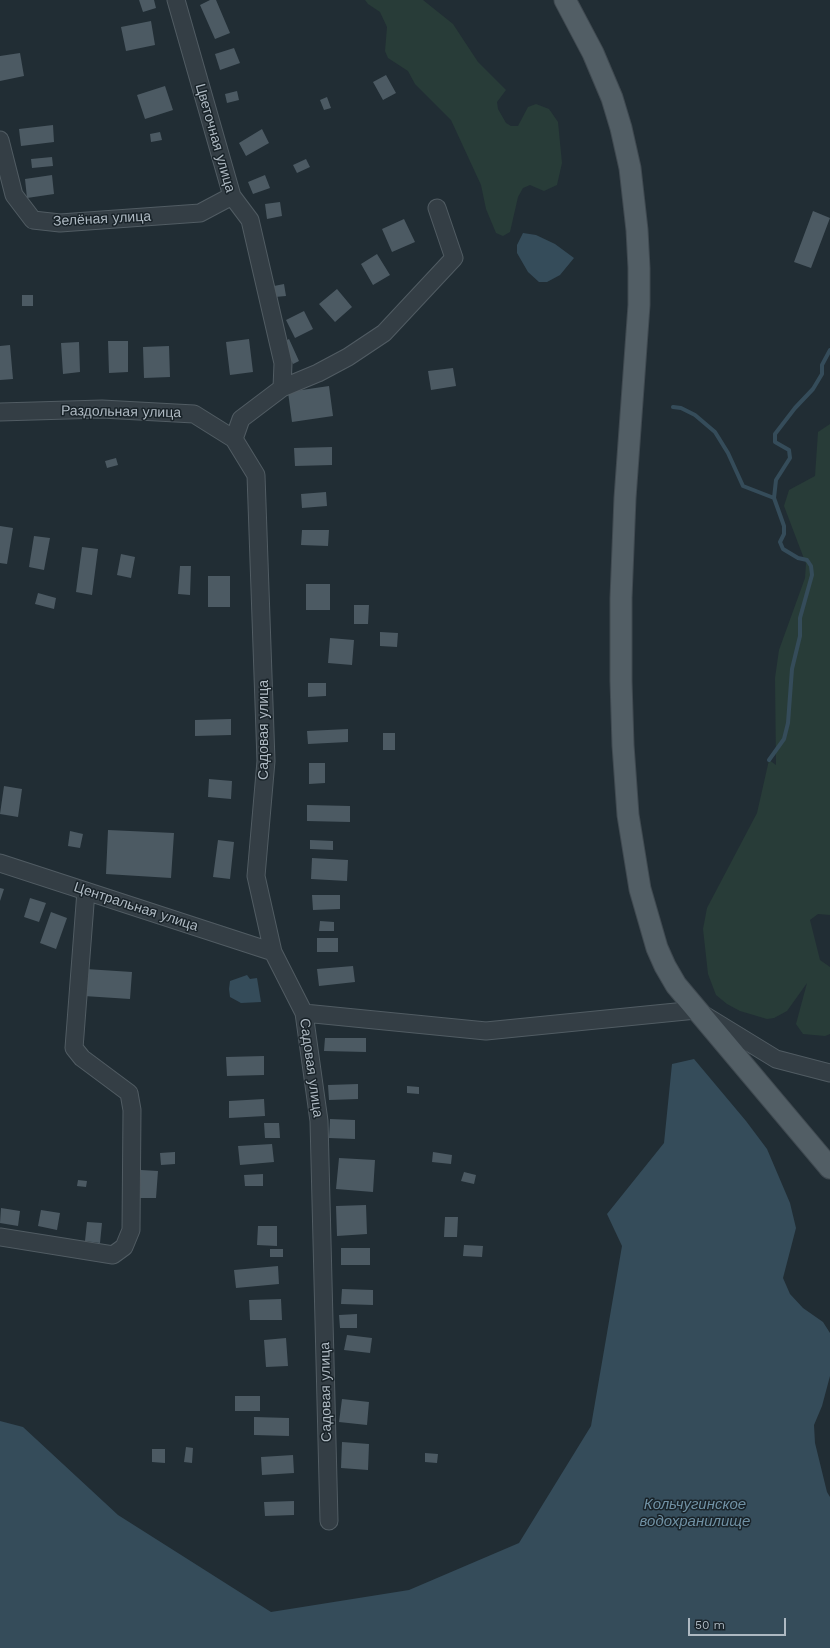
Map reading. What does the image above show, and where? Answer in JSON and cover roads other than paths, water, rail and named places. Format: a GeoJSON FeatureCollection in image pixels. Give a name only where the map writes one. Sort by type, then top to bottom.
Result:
{"type":"FeatureCollection","features":[{"type":"Feature","properties":{"kind":"main road"},"geometry":{"type":"LineString","coordinates":[[565,0],[593,53],[612,98],[627,154],[634,193],[639,268],[639,305],[625,498],[621,598],[622,745],[628,815],[640,889],[650,927],[665,966],[676,985],[830,1168]]}},
{"type":"Feature","properties":{"kind":"street","name":"Цветочная улица"},"geometry":{"type":"LineString","coordinates":[[176,0],[232,196],[250,220],[283,363],[282,388]]}},
{"type":"Feature","properties":{"kind":"street","name":"Зелёная улица"},"geometry":{"type":"LineString","coordinates":[[0,140],[14,195],[33,220],[60,223],[200,213],[232,196]]}},
{"type":"Feature","properties":{"kind":"street"},"geometry":{"type":"LineString","coordinates":[[234,439],[240,419],[282,388],[318,374],[348,357],[384,333],[454,258],[437,208]]}},
{"type":"Feature","properties":{"kind":"street","name":"Раздольная улица"},"geometry":{"type":"LineString","coordinates":[[0,412],[102,409],[194,414],[234,439]]}},
{"type":"Feature","properties":{"kind":"street","name":"Садовая улица"},"geometry":{"type":"LineString","coordinates":[[234,439],[256,475],[266,760],[256,876],[273,952],[304,1013],[319,1120],[329,1521]]}},
{"type":"Feature","properties":{"kind":"street","name":"Центральная улица"},"geometry":{"type":"LineString","coordinates":[[0,863],[273,952]]}},
{"type":"Feature","properties":{"kind":"street"},"geometry":{"type":"LineString","coordinates":[[0,1237],[113,1255],[124,1247],[131,1230],[132,1110],[129,1093],[82,1058],[74,1048],[86,891]]}},
{"type":"Feature","properties":{"kind":"street"},"geometry":{"type":"LineString","coordinates":[[304,1013],[486,1031],[696,1010],[776,1059],[830,1074]]}},
{"type":"Feature","properties":{"kind":"water"},"geometry":{"type":"Polygon","coordinates":[[[523,233],[536,235],[555,244],[574,258],[560,275],[547,282],[539,282],[528,272],[517,253],[517,245],[523,233]]]}},
{"type":"Feature","properties":{"kind":"water"},"geometry":{"type":"Polygon","coordinates":[[[247,975],[250,979],[257,978],[261,1002],[241,1003],[230,997],[230,981],[247,975]]]}},
{"type":"Feature","properties":{"kind":"water","name":"Кольчугинское водохранилище"},"geometry":{"type":"Polygon","coordinates":[[[694,1059],[746,1121],[767,1149],[790,1203],[796,1228],[783,1278],[790,1294],[803,1308],[823,1322],[830,1333],[830,1376],[822,1406],[814,1425],[815,1443],[827,1492],[830,1497],[830,1648],[0,1648],[0,1421],[23,1427],[118,1515],[271,1612],[409,1590],[519,1543],[591,1426],[622,1246],[607,1214],[664,1143],[672,1064],[694,1059]]]}},
{"type":"Feature","properties":{"kind":"waterway"},"geometry":{"type":"LineString","coordinates":[[774,498],[776,480],[790,458],[789,450],[775,442],[775,434],[795,408],[813,389],[822,374],[822,365],[830,350]]}},
{"type":"Feature","properties":{"kind":"waterway"},"geometry":{"type":"LineString","coordinates":[[673,407],[681,408],[695,415],[715,432],[728,453],[743,486],[774,498],[784,526],[784,534],[780,542],[783,549],[798,558],[807,560],[811,566],[812,575],[800,618],[800,636],[792,669],[788,723],[784,739],[769,760]]}}]}
